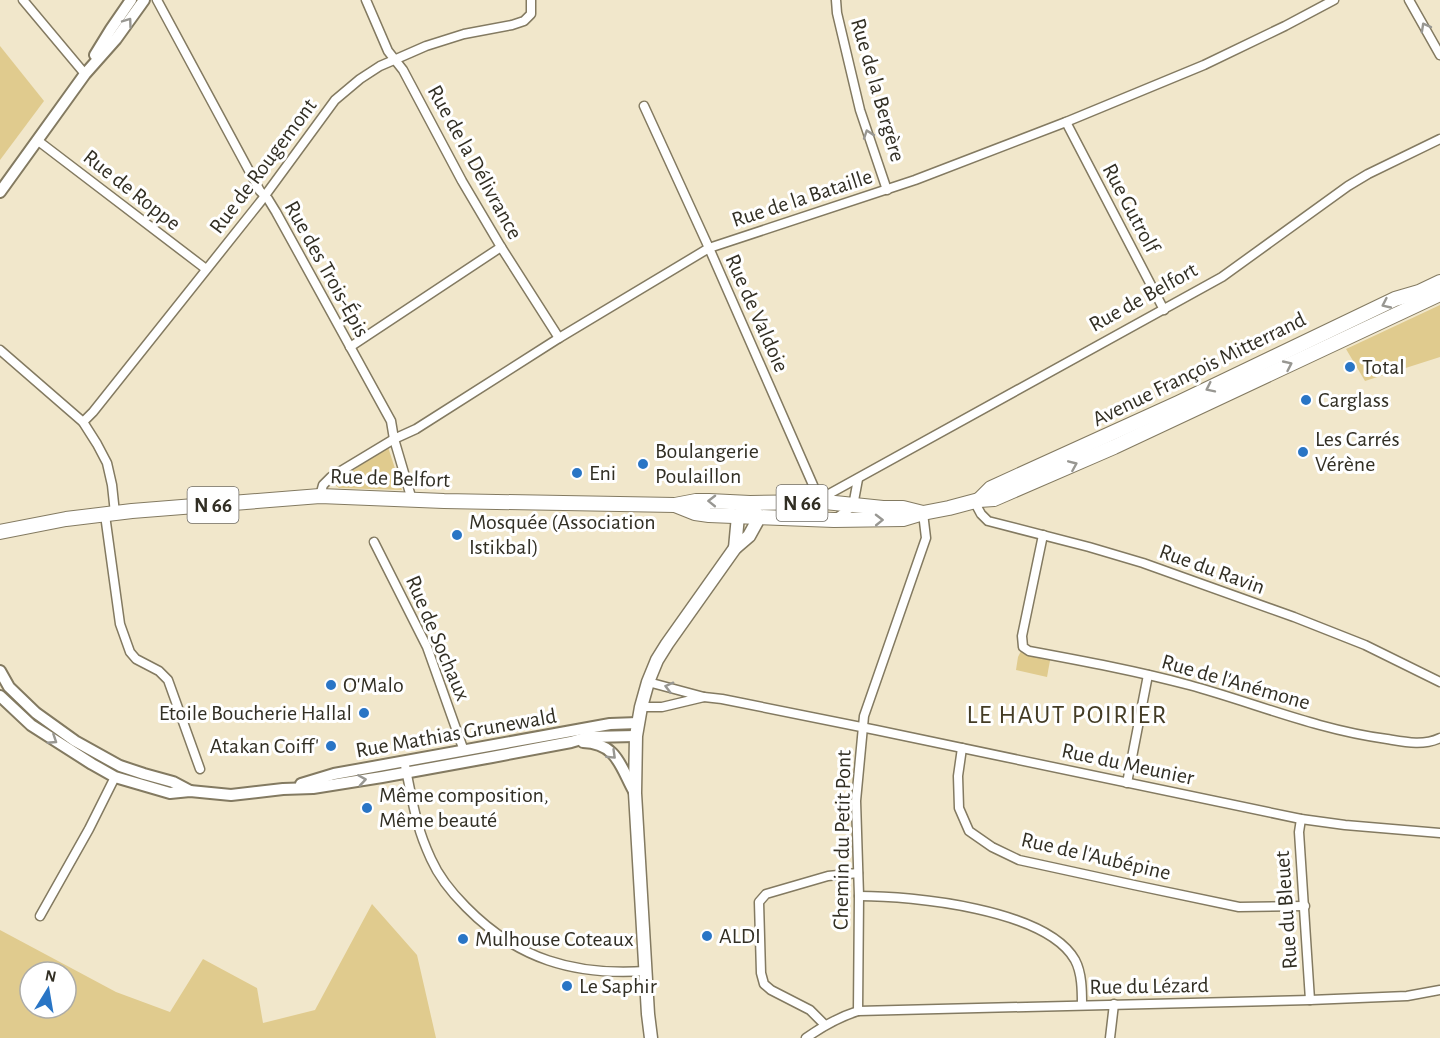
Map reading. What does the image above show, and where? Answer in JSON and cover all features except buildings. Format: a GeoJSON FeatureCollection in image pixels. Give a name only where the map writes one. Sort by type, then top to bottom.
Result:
{"type":"FeatureCollection","features":[{"type":"Feature","properties":{"kind":"main road","name":"Avenue François Mitterrand"},"geometry":{"type":"LineString","coordinates":[[977,500],[992,489],[1395,299],[1419,292],[1440,282]]}},
{"type":"Feature","properties":{"kind":"main road","name":"Avenue François Mitterrand"},"geometry":{"type":"LineString","coordinates":[[834,520],[903,519],[977,500],[994,499],[1114,447],[1440,294]]}},
{"type":"Feature","properties":{"kind":"main road","name":"Rue de Belfort"},"geometry":{"type":"LineString","coordinates":[[0,532],[66,519],[110,514],[320,496],[675,505],[696,501],[820,503],[853,506]]}},
{"type":"Feature","properties":{"kind":"main road"},"geometry":{"type":"LineString","coordinates":[[651,1038],[635,793],[637,729],[648,682],[657,660],[735,548],[749,536],[759,518],[750,503],[738,516],[735,548]]}},
{"type":"Feature","properties":{"kind":"main road","name":"Rue de Belfort"},"geometry":{"type":"LineString","coordinates":[[675,505],[695,513],[834,520]]}},
{"type":"Feature","properties":{"kind":"main road","name":"Avenue François Mitterrand"},"geometry":{"type":"LineString","coordinates":[[853,506],[903,508],[923,513]]}},
{"type":"Feature","properties":{"kind":"main road","name":"Rue de Belfort"},"geometry":{"type":"LineString","coordinates":[[0,541],[69,526],[110,514]]}},
{"type":"Feature","properties":{"kind":"main road"},"geometry":{"type":"LineString","coordinates":[[645,1038],[649,1020]]}},
{"type":"Feature","properties":{"kind":"street"},"geometry":{"type":"LineString","coordinates":[[23,0],[84,74]]}},
{"type":"Feature","properties":{"kind":"street"},"geometry":{"type":"LineString","coordinates":[[0,192],[84,74],[131,0]]}},
{"type":"Feature","properties":{"kind":"street"},"geometry":{"type":"LineString","coordinates":[[84,74],[116,39],[144,0]]}},
{"type":"Feature","properties":{"kind":"street","name":"Rue des Trois-Épis"},"geometry":{"type":"LineString","coordinates":[[157,0],[260,191],[276,212],[391,421],[412,500]]}},
{"type":"Feature","properties":{"kind":"street","name":"Rue de la Délivrance"},"geometry":{"type":"LineString","coordinates":[[366,0],[388,51],[403,70],[462,181],[501,248],[559,338]]}},
{"type":"Feature","properties":{"kind":"street","name":"Rue de Rougemont"},"geometry":{"type":"LineString","coordinates":[[83,422],[265,195],[335,100],[380,66],[426,46],[464,34],[524,21],[531,15],[531,0]]}},
{"type":"Feature","properties":{"kind":"street","name":"Rue de la Bergère"},"geometry":{"type":"LineString","coordinates":[[836,0],[860,111],[887,190]]}},
{"type":"Feature","properties":{"kind":"street","name":"Rue de la Bataille"},"geometry":{"type":"LineString","coordinates":[[320,496],[323,484],[331,477],[394,439],[416,429],[559,338],[709,248],[887,190],[1066,122],[1204,65],[1334,0]]}},
{"type":"Feature","properties":{"kind":"street"},"geometry":{"type":"LineString","coordinates":[[1409,0],[1440,55]]}},
{"type":"Feature","properties":{"kind":"street","name":"Rue de Valdoie"},"geometry":{"type":"LineString","coordinates":[[644,106],[709,248],[820,503]]}},
{"type":"Feature","properties":{"kind":"street","name":"Rue Gutrolf"},"geometry":{"type":"LineString","coordinates":[[1066,122],[1164,310]]}},
{"type":"Feature","properties":{"kind":"street","name":"Rue de Belfort"},"geometry":{"type":"LineString","coordinates":[[820,503],[829,494],[1222,277],[1348,186],[1440,139]]}},
{"type":"Feature","properties":{"kind":"street","name":"Rue de Roppe"},"geometry":{"type":"LineString","coordinates":[[37,140],[206,269]]}},
{"type":"Feature","properties":{"kind":"street"},"geometry":{"type":"LineString","coordinates":[[350,347],[501,248]]}},
{"type":"Feature","properties":{"kind":"street"},"geometry":{"type":"LineString","coordinates":[[0,350],[83,422],[107,463],[112,485],[110,514],[120,624],[130,652],[136,659],[159,671],[168,680],[200,769]]}},
{"type":"Feature","properties":{"kind":"street"},"geometry":{"type":"LineString","coordinates":[[834,520],[853,506],[858,478]]}},
{"type":"Feature","properties":{"kind":"street","name":"Rue du Ravin"},"geometry":{"type":"LineString","coordinates":[[977,500],[981,514],[988,521],[1143,563],[1365,645],[1440,682]]}},
{"type":"Feature","properties":{"kind":"street","name":"Chemin du Petit Pont"},"geometry":{"type":"LineString","coordinates":[[858,1011],[859,897],[856,801],[862,728],[864,716],[926,538],[923,513]]}},
{"type":"Feature","properties":{"kind":"street","name":"Rue de l'Anémone"},"geometry":{"type":"LineString","coordinates":[[1043,535],[1022,636],[1023,647],[1029,651],[1148,675],[1327,728],[1362,736],[1420,744],[1440,738]]}},
{"type":"Feature","properties":{"kind":"street","name":"Rue de Sochaux"},"geometry":{"type":"LineString","coordinates":[[374,542],[427,647],[464,751]]}},
{"type":"Feature","properties":{"kind":"street","name":"Rue Mathias Grunewald"},"geometry":{"type":"LineString","coordinates":[[0,671],[9,687],[36,713],[75,741],[120,766],[174,782],[190,791]]}},
{"type":"Feature","properties":{"kind":"street"},"geometry":{"type":"LineString","coordinates":[[1126,783],[1148,675]]}},
{"type":"Feature","properties":{"kind":"street","name":"Rue du Meunier"},"geometry":{"type":"LineString","coordinates":[[648,682],[704,697],[1301,819],[1440,833]]}},
{"type":"Feature","properties":{"kind":"street","name":"Rue Mathias Grunewald"},"geometry":{"type":"LineString","coordinates":[[0,696],[30,725],[74,754],[115,777],[170,793],[190,791],[231,795],[283,789],[334,774],[405,767],[571,742],[637,729]]}},
{"type":"Feature","properties":{"kind":"street","name":"Rue du Meunier"},"geometry":{"type":"LineString","coordinates":[[641,707],[662,706],[704,697]]}},
{"type":"Feature","properties":{"kind":"street","name":"Rue Mathias Grunewald"},"geometry":{"type":"LineString","coordinates":[[405,767],[464,751],[610,724],[637,729]]}},
{"type":"Feature","properties":{"kind":"street","name":"Rue Mathias Grunewald"},"geometry":{"type":"LineString","coordinates":[[571,742],[587,742],[609,749],[620,762],[635,793]]}},
{"type":"Feature","properties":{"kind":"street","name":"Rue de l'Aubépine"},"geometry":{"type":"LineString","coordinates":[[962,748],[958,776],[959,808],[969,831],[992,847],[1019,860],[1239,907],[1305,906]]}},
{"type":"Feature","properties":{"kind":"street"},"geometry":{"type":"LineString","coordinates":[[40,916],[89,829],[120,766]]}},
{"type":"Feature","properties":{"kind":"street"},"geometry":{"type":"LineString","coordinates":[[405,767],[418,824],[432,861],[450,891],[481,922],[524,951],[557,964],[577,969],[617,972],[646,970]]}},
{"type":"Feature","properties":{"kind":"street","name":"Rue du Bleuet"},"geometry":{"type":"LineString","coordinates":[[1301,819],[1299,832],[1310,1000]]}},
{"type":"Feature","properties":{"kind":"street"},"geometry":{"type":"LineString","coordinates":[[825,1025],[810,1010],[764,984],[761,973],[759,902],[766,894],[828,876],[858,873]]}},
{"type":"Feature","properties":{"kind":"street"},"geometry":{"type":"LineString","coordinates":[[859,897],[918,900],[952,905],[1029,924],[1050,935],[1064,946],[1075,961],[1080,975],[1082,1005]]}},
{"type":"Feature","properties":{"kind":"street","name":"Rue du Lézard"},"geometry":{"type":"LineString","coordinates":[[858,1011],[1310,1000],[1407,996],[1440,990]]}},
{"type":"Feature","properties":{"kind":"street"},"geometry":{"type":"LineString","coordinates":[[1110,1038],[1114,1004]]}},
{"type":"Feature","properties":{"kind":"street"},"geometry":{"type":"LineString","coordinates":[[806,1038],[842,1016],[858,1011]]}},
{"type":"Feature","properties":{"kind":"shaded area"},"geometry":{"type":"Polygon","coordinates":[[[0,46],[44,101],[0,160],[0,46]]]}},
{"type":"Feature","properties":{"kind":"shaded area"},"geometry":{"type":"Polygon","coordinates":[[[1440,305],[1440,357],[1365,381],[1346,349],[1440,305]]]}},
{"type":"Feature","properties":{"kind":"shaded area"},"geometry":{"type":"Polygon","coordinates":[[[388,447],[402,490],[339,488],[335,485],[340,479],[388,447]]]}},
{"type":"Feature","properties":{"kind":"shaded area"},"geometry":{"type":"Polygon","coordinates":[[[1023,647],[1051,655],[1047,677],[1016,670],[1018,657],[1023,647]]]}},
{"type":"Feature","properties":{"kind":"shaded area"},"geometry":{"type":"Polygon","coordinates":[[[372,904],[417,955],[436,1038],[0,1038],[0,930],[56,960],[18,960],[18,1020],[78,1020],[78,972],[116,992],[170,1012],[203,959],[257,988],[263,1023],[315,1010],[372,904]]]}},
{"type":"Feature","properties":{"kind":"place","name":"Total"},"geometry":{"type":"Point","coordinates":[1350,367]}},
{"type":"Feature","properties":{"kind":"place","name":"Carglass"},"geometry":{"type":"Point","coordinates":[1306,400]}},
{"type":"Feature","properties":{"kind":"place","name":"Les Carrés Vérène"},"geometry":{"type":"Point","coordinates":[1303,452]}},
{"type":"Feature","properties":{"kind":"place","name":"Boulangerie Poulaillon"},"geometry":{"type":"Point","coordinates":[643,464]}},
{"type":"Feature","properties":{"kind":"place","name":"Eni"},"geometry":{"type":"Point","coordinates":[577,473]}},
{"type":"Feature","properties":{"kind":"place","name":"Mosquée (Association Istikbal)"},"geometry":{"type":"Point","coordinates":[457,535]}},
{"type":"Feature","properties":{"kind":"place","name":"O'Malo"},"geometry":{"type":"Point","coordinates":[331,685]}},
{"type":"Feature","properties":{"kind":"place","name":"Etoile Boucherie Hallal"},"geometry":{"type":"Point","coordinates":[364,713]}},
{"type":"Feature","properties":{"kind":"place","name":"Atakan Coiff'"},"geometry":{"type":"Point","coordinates":[331,746]}},
{"type":"Feature","properties":{"kind":"place","name":"Même composition, Même beauté"},"geometry":{"type":"Point","coordinates":[367,808]}},
{"type":"Feature","properties":{"kind":"place","name":"ALDI"},"geometry":{"type":"Point","coordinates":[707,936]}},
{"type":"Feature","properties":{"kind":"place","name":"Mulhouse Coteaux"},"geometry":{"type":"Point","coordinates":[463,939]}},
{"type":"Feature","properties":{"kind":"place","name":"Le Saphir"},"geometry":{"type":"Point","coordinates":[567,986]}},
{"type":"Feature","properties":{"kind":"district","name":"LE HAUT POIRIER"},"geometry":{"type":"Point","coordinates":[1067,715]}}]}
